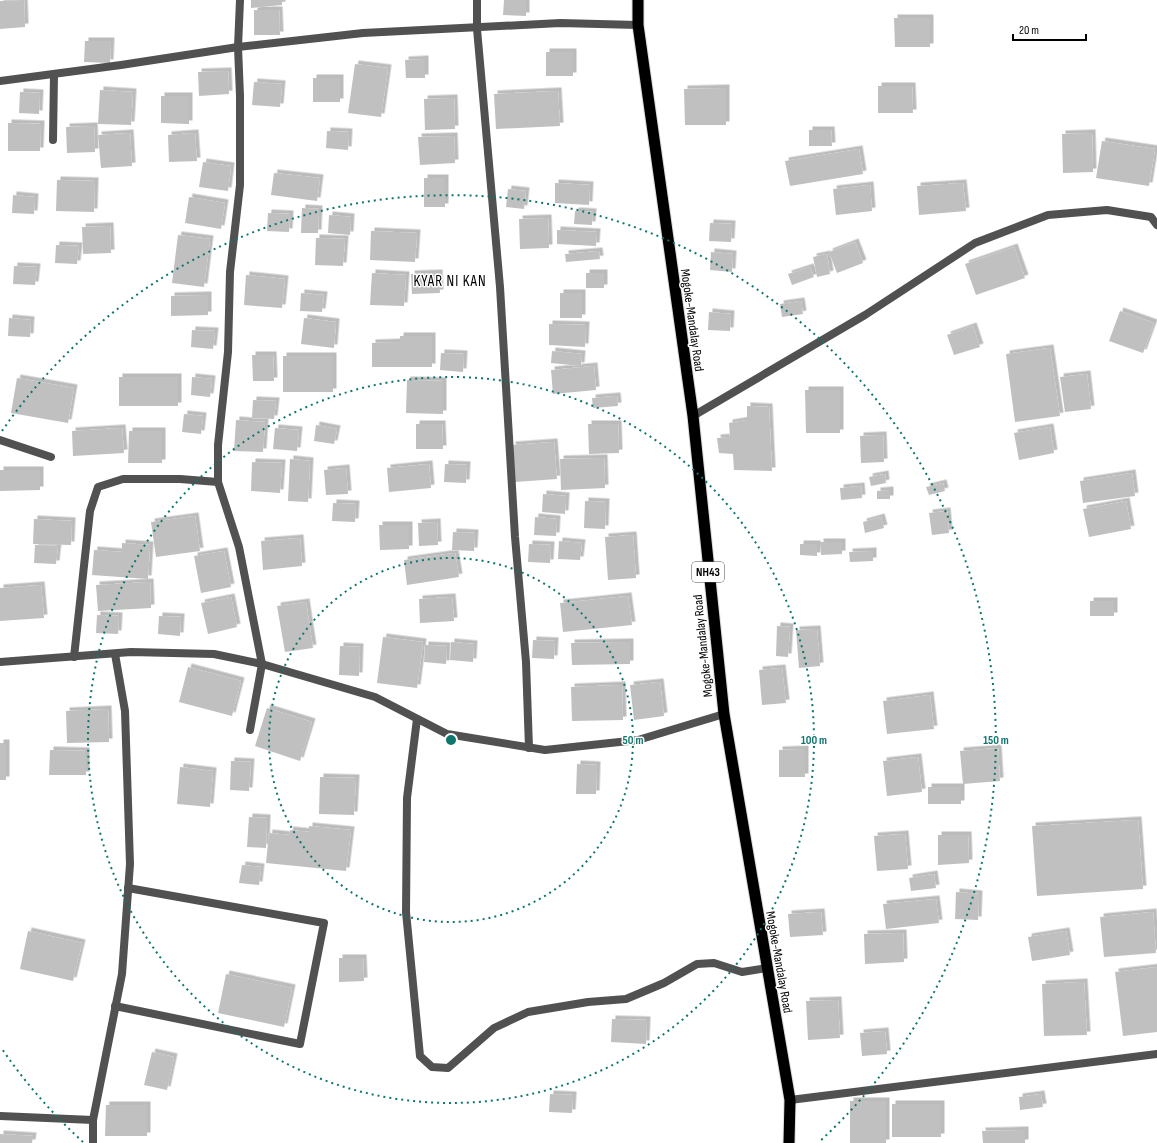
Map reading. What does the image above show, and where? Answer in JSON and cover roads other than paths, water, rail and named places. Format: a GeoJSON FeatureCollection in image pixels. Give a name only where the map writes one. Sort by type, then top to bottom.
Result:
{"type":"FeatureCollection","features":[{"type":"Feature","properties":{"kind":"highway","name":"Mogoke-Mandalay Road"},"geometry":{"type":"LineString","coordinates":[[638,0],[638,25],[693,416],[724,714],[790,1100],[789,1143]]}},
{"type":"Feature","properties":{"kind":"street"},"geometry":{"type":"LineString","coordinates":[[240,0],[238,47],[240,96],[240,185],[230,272],[228,352],[218,445],[218,482],[238,547],[262,664],[250,730]]}},
{"type":"Feature","properties":{"kind":"street"},"geometry":{"type":"LineString","coordinates":[[477,0],[477,28],[500,287],[515,537],[526,662],[529,748]]}},
{"type":"Feature","properties":{"kind":"street"},"geometry":{"type":"LineString","coordinates":[[0,81],[238,47],[362,33],[560,23],[638,25]]}},
{"type":"Feature","properties":{"kind":"street"},"geometry":{"type":"LineString","coordinates":[[53,140],[54,74]]}},
{"type":"Feature","properties":{"kind":"street"},"geometry":{"type":"LineString","coordinates":[[693,416],[865,315],[975,243],[1048,215],[1107,210],[1154,216],[1157,225]]}},
{"type":"Feature","properties":{"kind":"street"},"geometry":{"type":"LineString","coordinates":[[0,440],[51,458]]}},
{"type":"Feature","properties":{"kind":"street"},"geometry":{"type":"LineString","coordinates":[[74,657],[90,511],[98,487],[123,479],[180,479],[218,482]]}},
{"type":"Feature","properties":{"kind":"street"},"geometry":{"type":"LineString","coordinates":[[0,662],[115,654],[214,654],[262,664],[374,697],[447,734],[545,750],[638,740],[724,714]]}},
{"type":"Feature","properties":{"kind":"street"},"geometry":{"type":"LineString","coordinates":[[93,1143],[93,1120],[122,974],[130,864],[125,711],[115,654]]}},
{"type":"Feature","properties":{"kind":"street"},"geometry":{"type":"LineString","coordinates":[[417,719],[407,798],[406,912],[420,1056],[432,1067],[448,1068],[494,1028],[528,1012],[588,1002],[626,998],[664,983],[697,964],[714,963],[742,972],[767,968]]}},
{"type":"Feature","properties":{"kind":"street"},"geometry":{"type":"LineString","coordinates":[[115,1006],[300,1044],[324,923],[128,888]]}},
{"type":"Feature","properties":{"kind":"street"},"geometry":{"type":"LineString","coordinates":[[790,1100],[1157,1054]]}},
{"type":"Feature","properties":{"kind":"street"},"geometry":{"type":"LineString","coordinates":[[0,1116],[93,1120]]}},
{"type":"Feature","properties":{"kind":"district","name":"KYAR NI KAN"},"geometry":{"type":"Point","coordinates":[450,281]}}]}
